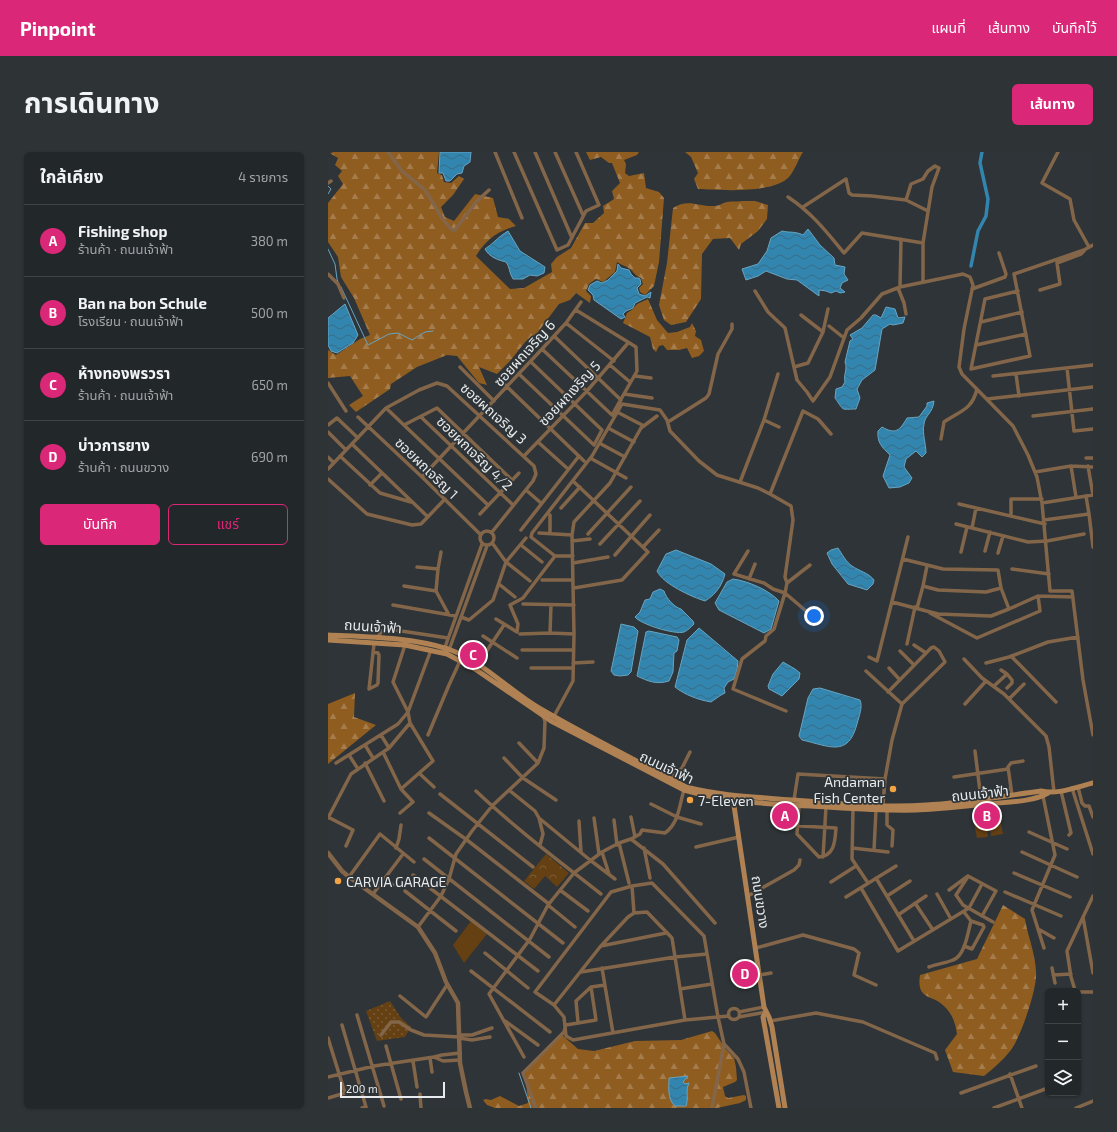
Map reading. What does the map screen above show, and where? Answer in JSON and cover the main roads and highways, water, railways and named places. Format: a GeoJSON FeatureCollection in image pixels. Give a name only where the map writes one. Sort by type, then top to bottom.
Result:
{"type":"FeatureCollection","features":[{"type":"Feature","properties":{"kind":"main road","name":"ถนนเจ้าฟ้า"},"geometry":{"type":"LineString","coordinates":[[328,634],[416,641],[468,658],[552,718],[684,790],[708,797],[799,806],[853,809],[937,809],[1014,802],[1093,783]]}},
{"type":"Feature","properties":{"kind":"main road","name":"ถนนเจ้าฟ้า"},"geometry":{"type":"LineString","coordinates":[[328,640],[405,645],[446,651],[542,715],[552,718],[686,787],[733,799],[794,800],[883,805],[926,805],[1041,791],[1045,794]]}},
{"type":"Feature","properties":{"kind":"main road","name":"ถนนขวาง"},"geometry":{"type":"LineString","coordinates":[[733,799],[765,1010],[770,1021],[785,1108]]}},
{"type":"Feature","properties":{"kind":"main road","name":"ถนนขวาง"},"geometry":{"type":"LineString","coordinates":[[765,1010],[763,1017],[779,1108]]}},
{"type":"Feature","properties":{"kind":"main road"},"geometry":{"type":"LineString","coordinates":[[775,1085],[781,1084]]}},
{"type":"Feature","properties":{"kind":"water"},"geometry":{"type":"Polygon","coordinates":[[[440,152],[471,152],[470,162],[464,166],[462,173],[457,174],[450,181],[446,181],[443,173],[439,173],[440,152]]]}},
{"type":"Feature","properties":{"kind":"water"},"geometry":{"type":"Polygon","coordinates":[[[808,229],[820,245],[834,258],[835,265],[845,267],[844,274],[848,280],[842,283],[840,288],[845,292],[840,293],[836,291],[831,293],[819,290],[819,296],[797,280],[787,279],[766,271],[758,276],[746,280],[742,269],[758,264],[767,251],[771,238],[782,231],[803,235],[808,229]]]}},
{"type":"Feature","properties":{"kind":"water"},"geometry":{"type":"Polygon","coordinates":[[[508,231],[520,251],[545,267],[544,273],[537,276],[530,275],[523,279],[513,279],[506,262],[494,258],[487,252],[485,249],[508,231]]]}},
{"type":"Feature","properties":{"kind":"water"},"geometry":{"type":"Polygon","coordinates":[[[618,264],[621,268],[629,270],[635,278],[640,279],[641,284],[637,288],[639,294],[645,296],[651,292],[650,298],[647,297],[635,303],[633,308],[623,314],[625,317],[621,319],[594,300],[593,295],[588,290],[590,285],[597,281],[602,283],[608,280],[617,271],[618,264]]]}},
{"type":"Feature","properties":{"kind":"water"},"geometry":{"type":"Polygon","coordinates":[[[345,304],[358,335],[353,343],[337,353],[331,351],[328,345],[328,318],[345,304]]]}},
{"type":"Feature","properties":{"kind":"water"},"geometry":{"type":"Polygon","coordinates":[[[886,307],[895,309],[898,318],[905,317],[903,323],[893,325],[890,324],[882,329],[875,370],[862,380],[857,389],[860,398],[856,409],[843,409],[835,398],[836,389],[842,387],[845,382],[845,362],[850,341],[853,339],[850,335],[862,328],[873,315],[881,318],[886,307]]]}},
{"type":"Feature","properties":{"kind":"water"},"geometry":{"type":"Polygon","coordinates":[[[934,401],[924,424],[923,431],[926,453],[922,457],[916,451],[906,459],[904,467],[912,478],[909,483],[900,487],[889,488],[883,476],[890,455],[879,442],[878,431],[882,427],[891,431],[897,430],[902,426],[907,418],[919,417],[927,406],[927,403],[934,401]]]}},
{"type":"Feature","properties":{"kind":"water"},"geometry":{"type":"Polygon","coordinates":[[[838,548],[850,564],[874,580],[873,584],[867,590],[848,584],[832,564],[827,553],[838,548]]]}},
{"type":"Feature","properties":{"kind":"water"},"geometry":{"type":"Polygon","coordinates":[[[676,550],[711,564],[725,574],[718,590],[705,601],[671,585],[660,576],[657,571],[666,554],[676,550]]]}},
{"type":"Feature","properties":{"kind":"water"},"geometry":{"type":"Polygon","coordinates":[[[733,579],[758,587],[770,593],[779,601],[771,629],[764,633],[719,610],[715,603],[727,582],[733,579]]]}},
{"type":"Feature","properties":{"kind":"water"},"geometry":{"type":"Polygon","coordinates":[[[660,589],[664,591],[673,604],[681,609],[693,621],[694,624],[686,631],[680,633],[650,626],[635,617],[640,612],[645,600],[650,599],[653,592],[660,589]]]}},
{"type":"Feature","properties":{"kind":"water"},"geometry":{"type":"Polygon","coordinates":[[[621,624],[634,627],[638,631],[631,672],[628,675],[620,676],[614,675],[611,671],[621,624]]]}},
{"type":"Feature","properties":{"kind":"water"},"geometry":{"type":"Polygon","coordinates":[[[699,628],[738,661],[734,679],[728,682],[724,688],[725,693],[711,702],[692,697],[675,687],[687,640],[699,628]]]}},
{"type":"Feature","properties":{"kind":"water"},"geometry":{"type":"Polygon","coordinates":[[[649,631],[677,637],[679,640],[677,651],[674,653],[673,672],[669,681],[649,681],[637,676],[646,632],[649,631]]]}},
{"type":"Feature","properties":{"kind":"water"},"geometry":{"type":"Polygon","coordinates":[[[783,662],[800,673],[799,679],[782,696],[769,689],[768,686],[773,674],[783,662]]]}},
{"type":"Feature","properties":{"kind":"water"},"geometry":{"type":"Polygon","coordinates":[[[820,688],[860,700],[860,712],[853,735],[843,746],[829,747],[802,740],[799,736],[808,698],[813,689],[820,688]]]}},
{"type":"Feature","properties":{"kind":"water"},"geometry":{"type":"Polygon","coordinates":[[[688,1076],[683,1082],[685,1084],[689,1083],[687,1089],[686,1106],[675,1106],[672,1103],[670,1096],[669,1078],[688,1076]]]}},
{"type":"Feature","properties":{"kind":"waterway"},"geometry":{"type":"LineString","coordinates":[[971,266],[978,231],[986,216],[988,199],[980,163],[982,152]]}},
{"type":"Feature","properties":{"kind":"waterway"},"geometry":{"type":"LineString","coordinates":[[328,186],[331,189],[328,194]]}},
{"type":"Feature","properties":{"kind":"waterway"},"geometry":{"type":"LineString","coordinates":[[328,249],[335,264],[338,282]]}},
{"type":"Feature","properties":{"kind":"waterway"},"geometry":{"type":"LineString","coordinates":[[341,287],[368,345],[389,334],[398,333],[412,340],[425,332],[433,331]]}},
{"type":"Feature","properties":{"kind":"waterway"},"geometry":{"type":"LineString","coordinates":[[519,1073],[531,1108]]}},
{"type":"Feature","properties":{"kind":"place","name":"ห้างทองพรวรา"},"geometry":{"type":"Point","coordinates":[473,655]}},
{"type":"Feature","properties":{"kind":"place","name":"Andaman Fish Center"},"geometry":{"type":"Point","coordinates":[893,789]}},
{"type":"Feature","properties":{"kind":"place","name":"7-Eleven"},"geometry":{"type":"Point","coordinates":[690,800]}},
{"type":"Feature","properties":{"kind":"place","name":"Fishing shop"},"geometry":{"type":"Point","coordinates":[785,816]}},
{"type":"Feature","properties":{"kind":"place","name":"Ban na bon Schule"},"geometry":{"type":"Point","coordinates":[987,816]}},
{"type":"Feature","properties":{"kind":"place","name":"CARVIA GARAGE"},"geometry":{"type":"Point","coordinates":[338,881]}},
{"type":"Feature","properties":{"kind":"place","name":"บ่าวการยาง"},"geometry":{"type":"Point","coordinates":[745,974]}}]}
